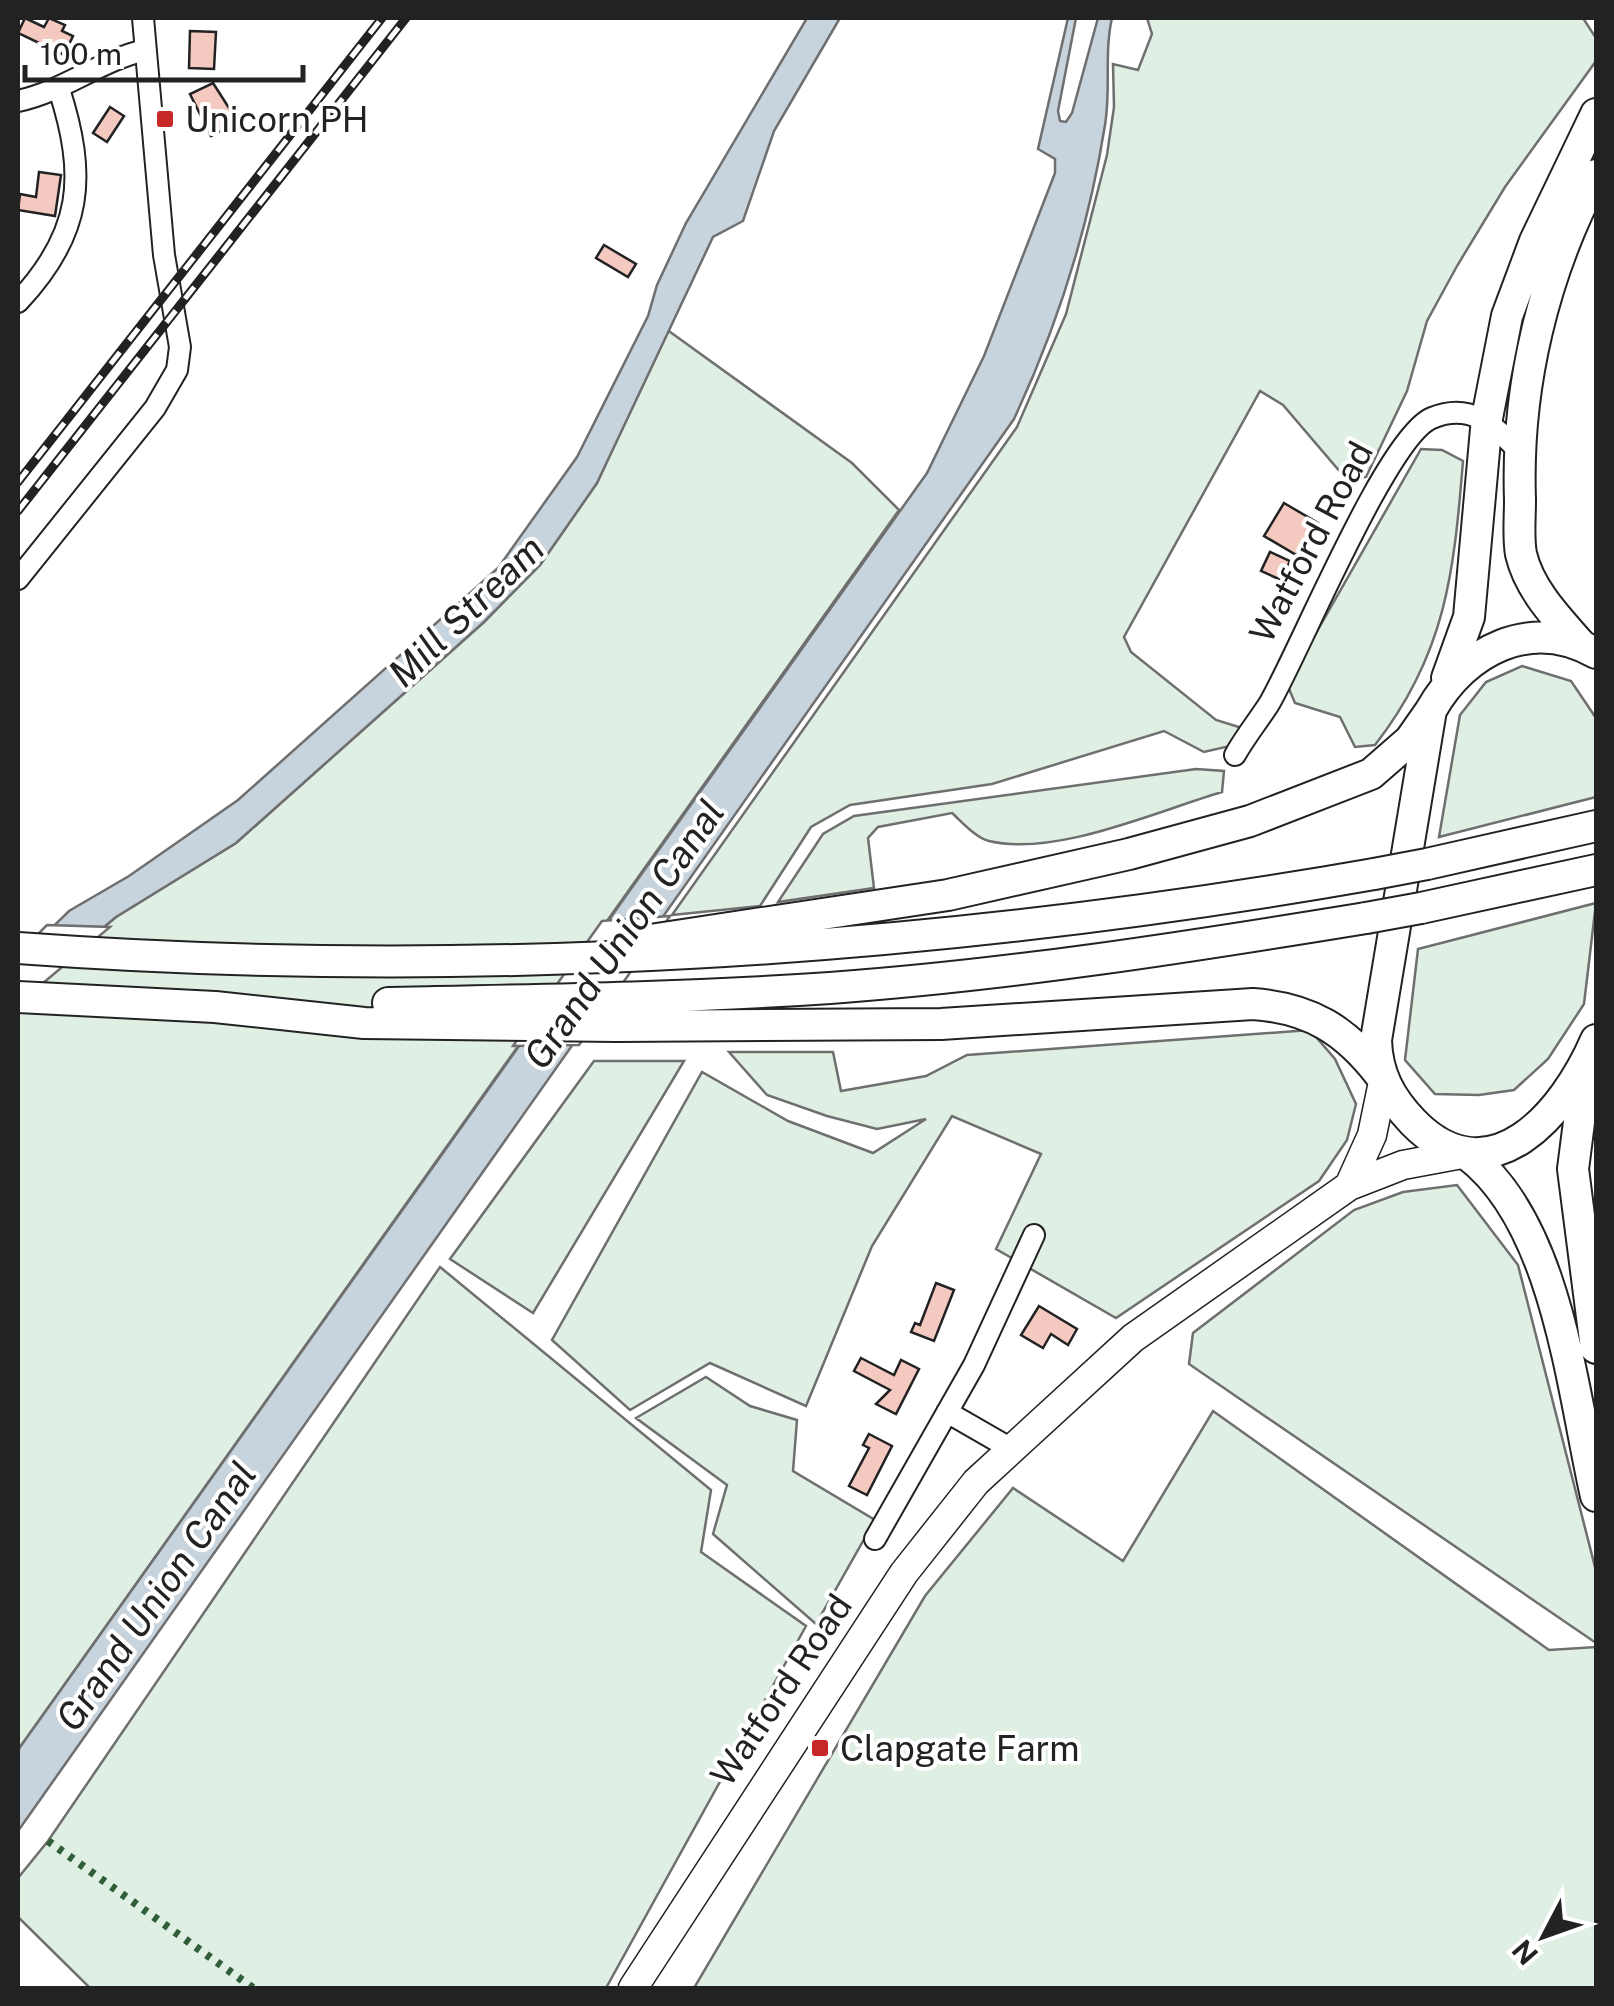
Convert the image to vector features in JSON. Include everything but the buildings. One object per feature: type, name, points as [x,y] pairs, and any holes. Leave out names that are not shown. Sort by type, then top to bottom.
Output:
[{"type":"highway","points":[[1382,1079],[1376,1040],[1436,700],[1472,602],[1487,418],[1508,316],[1551,205],[1596,114]]},
{"type":"highway","points":[[1588,648],[1548,608],[1521,555],[1518,450],[1525,382],[1552,274],[1596,175]]},
{"type":"highway","points":[[558,956],[966,891],[1130,854],[1250,821],[1371,774],[1400,751],[1459,670],[1487,650],[1534,640],[1588,648]]},
{"type":"highway","points":[[18,948],[114,955],[336,960],[704,954],[844,944],[1175,908],[1427,864],[1596,826]]},
{"type":"highway","points":[[215,1007],[582,1001],[833,988],[1107,960],[1421,908],[1596,870]]},
{"type":"highway","points":[[18,997],[215,1007],[364,1023],[940,1024],[1211,1004],[1287,1006],[1336,1028],[1418,1127],[1465,1154],[1502,1187],[1542,1258],[1596,1496]]},
{"type":"highway","points":[[1465,1154],[1514,1144],[1534,1130],[1556,1110],[1592,1051]]},
{"type":"highway","points":[[1592,1051],[1573,1169],[1596,1348]]},
{"type":"main road","points":[[1349,1186],[1372,1135],[1382,1079]]},
{"type":"main road","name":"Watford Road","points":[[633,1988],[669,1927],[904,1574],[976,1482],[1134,1338],[1349,1186],[1403,1165],[1465,1154]]},
{"type":"street","points":[[18,579],[170,385],[180,348],[162,247],[143,18]]},
{"type":"street","points":[[18,101],[59,89],[116,56],[145,50]]},
{"type":"street","points":[[18,302],[38,280],[55,250],[78,192],[78,164],[59,89]]},
{"type":"street","name":"Watford Road","points":[[1235,755],[1269,704],[1326,585],[1410,436],[1434,417],[1487,418]]},
{"type":"street","points":[[1487,418],[1518,450]]},
{"type":"street","points":[[875,1538],[974,1365],[1034,1235]]},
{"type":"street","points":[[947,1412],[1013,1450]]},
{"type":"green space","points":[[1147,18],[1583,18],[1596,38],[1596,61],[1505,187],[1457,266],[1427,321],[1407,391],[1366,477],[1348,481],[1283,405],[1260,391],[1124,637],[1131,652],[1216,720],[1242,728],[1230,746],[1204,752],[1164,731],[992,784],[850,805],[811,827],[760,906],[672,915],[1017,427],[1066,314],[1107,155],[1114,107],[1113,64],[1138,70],[1152,34]]},
{"type":"green space","points":[[666,329],[852,463],[899,510],[18,1750],[18,999],[116,917],[236,843],[484,622],[540,565],[597,483]]},
{"type":"green space","points":[[1421,449],[1442,450],[1463,461],[1450,576],[1432,644],[1399,711],[1375,745],[1355,747],[1340,717],[1295,703],[1287,684]]},
{"type":"green space","points":[[1522,666],[1571,681],[1596,718],[1596,797],[1439,837],[1460,715],[1486,682]]},
{"type":"green space","points":[[1196,769],[1224,771],[1222,792],[1075,838],[1045,843],[989,841],[952,813],[878,827],[868,838],[874,888],[778,902],[823,834],[854,816]]},
{"type":"green space","points":[[1596,903],[1584,1004],[1548,1059],[1514,1090],[1479,1095],[1435,1094],[1405,1060],[1418,949]]},
{"type":"green space","points":[[1310,1030],[1335,1059],[1356,1104],[1347,1140],[1319,1181],[1116,1318],[996,1249],[1041,1154],[952,1116],[872,1246],[806,1406],[710,1363],[630,1410],[552,1340],[702,1072],[788,1121],[873,1153],[926,1119],[877,1129],[827,1116],[767,1095],[729,1052],[833,1052],[841,1091],[926,1076],[967,1055]]},
{"type":"green space","points":[[594,1061],[684,1061],[533,1313],[450,1259]]},
{"type":"green space","points":[[1457,1185],[1518,1265],[1596,1571],[1596,1643],[1189,1364],[1193,1333],[1354,1210],[1403,1192]]},
{"type":"green space","points":[[440,1267],[711,1490],[701,1552],[806,1626],[606,1988],[90,1988],[18,1917],[18,1878],[48,1841]]},
{"type":"green space","points":[[706,1377],[750,1406],[797,1420],[793,1471],[875,1520],[816,1624],[713,1534],[727,1485],[636,1418]]},
{"type":"green space","points":[[1213,1411],[1549,1650],[1596,1647],[1596,1988],[694,1988],[925,1596],[1013,1488],[1123,1561]]},
{"type":"water","name":"Mill Stream","points":[[807,18],[840,18],[774,131],[743,221],[713,237],[597,483],[540,565],[484,622],[236,843],[116,917],[18,998],[18,961],[69,911],[129,876],[238,800],[498,568],[577,457],[648,316],[657,285],[686,223]]},
{"type":"water","name":"Grand Union Canal","points":[[1068,18],[1076,18],[1058,111],[1060,121],[1066,122],[1072,113],[1098,18],[1112,18],[1105,125],[1070,275],[1014,419],[18,1831],[18,1750],[927,473],[984,356],[1055,173],[1055,159],[1038,149]]},
{"type":"pier","points":[[670,916],[579,1045],[513,1046],[602,921]]},
{"type":"pier","points":[[47,925],[110,927],[18,1004],[18,954]]},
{"type":"railway","points":[[18,482],[382,18]]},
{"type":"railway","points":[[18,511],[406,18]]},
{"type":"hedge","points":[[48,1841],[253,1988]]},
{"type":"place","name":"Unicorn PH","points":[[165,119]]},
{"type":"place","name":"Clapgate Farm","points":[[820,1748]]}]
